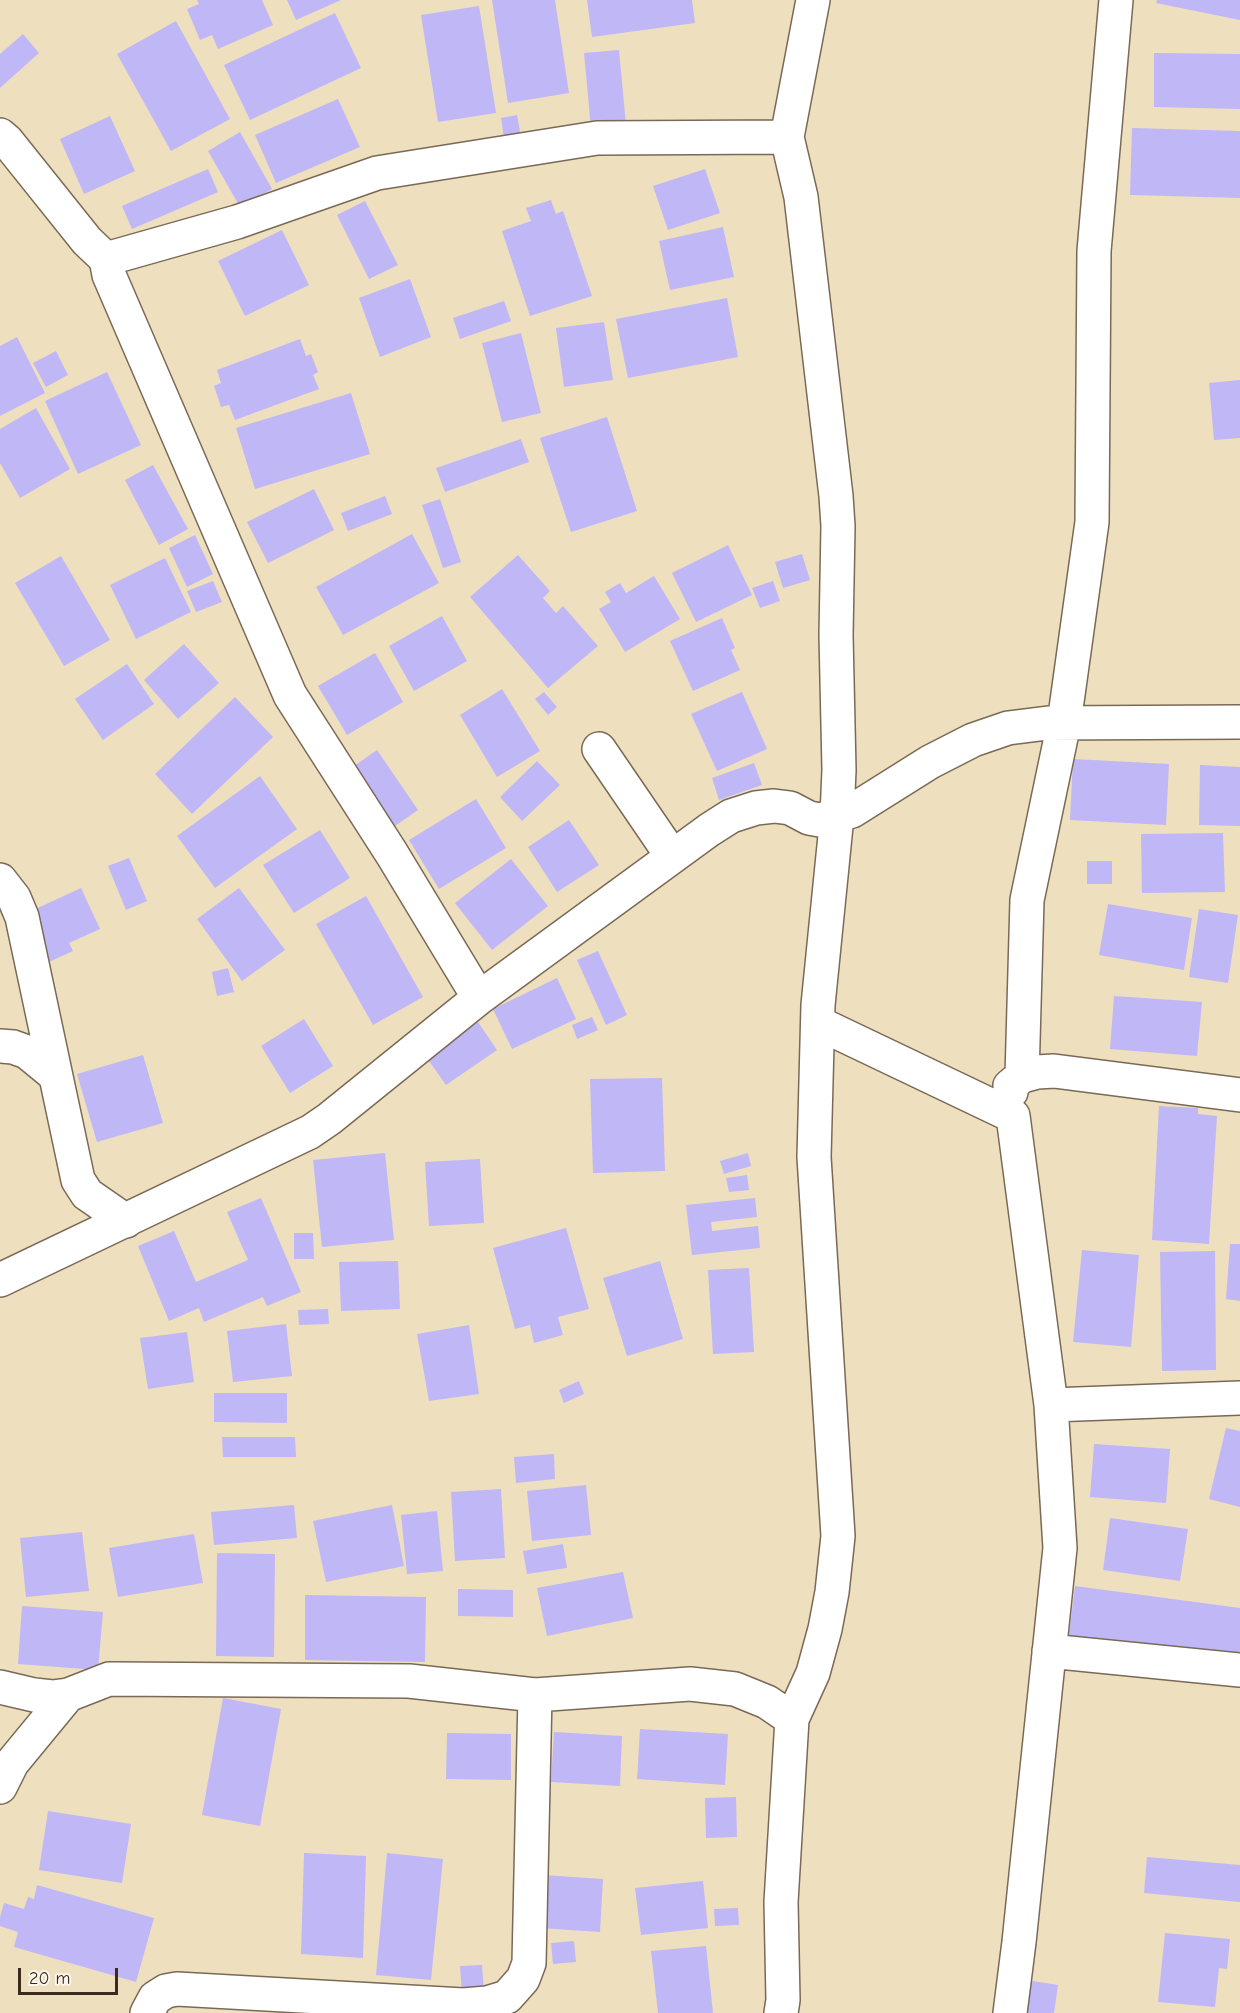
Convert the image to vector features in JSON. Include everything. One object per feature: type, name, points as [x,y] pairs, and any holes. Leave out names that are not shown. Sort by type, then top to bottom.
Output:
[{"type":"street","points":[[781,2013],[783,2000],[781,1902],[792,1719],[813,1673],[825,1629],[832,1592],[838,1536],[814,1157],[818,1023],[837,816],[839,770],[836,496],[801,197],[787,137],[813,0]]},
{"type":"street","points":[[1022,1076],[1027,900],[1064,723],[1092,522],[1094,251],[1116,0]]},
{"type":"street","points":[[0,135],[87,241],[106,259],[109,275],[290,694],[392,854],[479,998]]},
{"type":"street","points":[[106,259],[237,222],[377,173],[597,138],[787,137]]},
{"type":"street","points":[[0,1280],[310,1132],[479,998],[672,856],[731,816],[756,808],[774,806],[790,808],[809,818],[820,820],[852,812],[930,762],[973,740],[1008,728],[1048,723],[1240,722]]},
{"type":"street","points":[[599,749],[672,856]]},
{"type":"street","points":[[0,880],[14,898],[22,917],[78,1180],[87,1194],[126,1221]]},
{"type":"street","points":[[818,1023],[1013,1116]]},
{"type":"street","points":[[0,1046],[13,1047],[27,1052],[55,1075]]},
{"type":"street","points":[[1010,2013],[1020,1942],[1060,1548],[1051,1405],[1010,1086],[1022,1076],[1054,1071],[1240,1095]]},
{"type":"street","points":[[1051,1405],[1240,1398]]},
{"type":"street","points":[[1049,1651],[1240,1670]]},
{"type":"street","points":[[0,1687],[52,1697],[68,1695],[109,1678],[409,1680],[535,1695],[690,1684],[735,1689],[767,1702],[792,1719]]},
{"type":"street","points":[[0,1787],[12,1763],[68,1695]]},
{"type":"street","points":[[147,2013],[155,1998],[165,1991],[177,1989],[463,2005],[487,2003],[507,1997],[523,1979],[529,1963],[535,1695]]},
{"type":"building","points":[[197,0],[262,0],[273,25],[218,49],[212,35],[200,40],[187,9],[199,4]]},
{"type":"building","points":[[287,0],[341,0],[296,20]]},
{"type":"building","points":[[492,0],[555,0],[569,93],[508,103]]},
{"type":"building","points":[[587,0],[692,0],[695,23],[592,37]]},
{"type":"building","points":[[1157,0],[1240,0],[1240,20],[1156,3]]},
{"type":"building","points":[[479,6],[496,113],[438,122],[421,15]]},
{"type":"building","points":[[335,13],[361,68],[250,120],[224,65]]},
{"type":"building","points":[[176,21],[230,119],[171,151],[117,54]]},
{"type":"building","points":[[23,34],[39,53],[0,88],[0,54]]},
{"type":"building","points":[[619,50],[626,125],[591,128],[584,53]]},
{"type":"building","points":[[1154,53],[1240,54],[1240,109],[1154,107]]},
{"type":"building","points":[[338,99],[360,147],[276,183],[255,135]]},
{"type":"building","points":[[517,115],[522,142],[505,145],[501,118]]},
{"type":"building","points":[[110,116],[135,171],[84,194],[60,139]]},
{"type":"building","points":[[1132,128],[1240,131],[1240,198],[1130,195]]},
{"type":"building","points":[[240,132],[272,189],[240,207],[208,151]]},
{"type":"building","points":[[208,169],[218,192],[132,229],[122,206]]},
{"type":"building","points":[[705,169],[720,213],[668,230],[653,186]]},
{"type":"building","points":[[551,200],[556,214],[563,211],[592,296],[530,316],[502,231],[531,221],[526,208]]},
{"type":"building","points":[[365,201],[398,265],[369,279],[337,215]]},
{"type":"building","points":[[723,227],[734,277],[670,290],[659,241]]},
{"type":"building","points":[[282,230],[309,285],[245,316],[218,261]]},
{"type":"building","points":[[410,279],[431,337],[380,357],[359,298]]},
{"type":"building","points":[[727,298],[738,357],[628,378],[616,319]]},
{"type":"building","points":[[504,301],[511,321],[460,339],[453,318]]},
{"type":"building","points":[[604,322],[613,380],[564,387],[556,328]]},
{"type":"building","points":[[521,333],[541,413],[502,422],[482,343]]},
{"type":"building","points":[[17,337],[45,393],[0,416],[0,346]]},
{"type":"building","points":[[300,339],[306,356],[311,354],[318,372],[313,375],[319,389],[235,420],[229,405],[221,407],[214,386],[221,383],[217,370]]},
{"type":"building","points":[[56,351],[68,375],[46,387],[33,363]]},
{"type":"building","points":[[107,372],[141,445],[78,474],[45,401]]},
{"type":"building","points":[[1240,380],[1240,438],[1214,440],[1209,383]]},
{"type":"building","points":[[351,393],[370,454],[255,489],[236,428]]},
{"type":"building","points":[[36,408],[70,469],[20,498],[0,463],[0,429]]},
{"type":"building","points":[[607,417],[637,511],[571,532],[540,438]]},
{"type":"building","points":[[521,439],[529,462],[445,492],[436,468]]},
{"type":"building","points":[[153,465],[188,529],[159,545],[125,480]]},
{"type":"building","points":[[314,489],[334,530],[268,563],[247,522]]},
{"type":"building","points":[[385,496],[392,514],[348,531],[341,513]]},
{"type":"building","points":[[440,499],[461,562],[443,568],[422,505]]},
{"type":"building","points":[[412,534],[439,583],[343,635],[316,587]]},
{"type":"building","points":[[195,535],[213,574],[187,587],[169,548]]},
{"type":"building","points":[[728,545],[752,595],[696,622],[672,573]]},
{"type":"building","points":[[802,554],[810,580],[783,588],[775,562]]},
{"type":"building","points":[[518,555],[550,591],[543,598],[556,613],[563,606],[598,646],[548,688],[470,597]]},
{"type":"building","points":[[61,556],[110,640],[64,666],[15,583]]},
{"type":"building","points":[[165,558],[191,612],[136,639],[110,585]]},
{"type":"building","points":[[654,576],[680,619],[625,652],[599,609],[611,602],[605,592],[620,583],[626,593]]},
{"type":"building","points":[[213,581],[222,602],[196,612],[187,591]]},
{"type":"building","points":[[773,581],[780,601],[760,608],[752,588]]},
{"type":"building","points":[[442,616],[467,661],[414,691],[389,646]]},
{"type":"building","points":[[722,618],[735,648],[731,650],[740,670],[693,691],[670,641]]},
{"type":"building","points":[[184,644],[219,683],[178,719],[144,680]]},
{"type":"building","points":[[375,653],[403,702],[347,735],[318,686]]},
{"type":"building","points":[[127,664],[154,704],[103,740],[75,699]]},
{"type":"building","points":[[502,689],[540,751],[497,777],[460,715]]},
{"type":"building","points":[[544,692],[557,707],[548,715],[535,699]]},
{"type":"building","points":[[742,692],[767,749],[717,771],[691,714]]},
{"type":"building","points":[[235,697],[273,737],[192,814],[155,774]]},
{"type":"building","points":[[377,750],[418,810],[395,826],[354,766]]},
{"type":"building","points":[[1073,759],[1169,764],[1166,825],[1070,820]]},
{"type":"building","points":[[537,761],[560,785],[522,821],[500,797]]},
{"type":"building","points":[[754,763],[762,785],[719,800],[712,778]]},
{"type":"building","points":[[1200,765],[1240,767],[1240,826],[1199,825]]},
{"type":"building","points":[[260,776],[297,829],[215,888],[177,836]]},
{"type":"building","points":[[476,799],[506,848],[439,889],[409,840]]},
{"type":"building","points":[[569,820],[599,865],[557,892],[528,847]]},
{"type":"building","points":[[320,830],[350,878],[294,913],[263,865]]},
{"type":"building","points":[[1223,833],[1225,892],[1142,893],[1141,834]]},
{"type":"building","points":[[129,858],[147,901],[126,910],[108,866]]},
{"type":"building","points":[[511,859],[548,906],[492,950],[455,903]]},
{"type":"building","points":[[1087,861],[1112,861],[1112,884],[1087,884]]},
{"type":"building","points":[[81,888],[100,929],[69,943],[73,951],[49,962],[27,913]]},
{"type":"building","points":[[239,888],[285,950],[242,981],[197,919]]},
{"type":"building","points":[[366,896],[423,997],[373,1025],[316,924]]},
{"type":"building","points":[[1108,904],[1192,918],[1184,970],[1099,955]]},
{"type":"building","points":[[1199,909],[1238,915],[1228,983],[1189,977]]},
{"type":"building","points":[[598,951],[627,1015],[606,1025],[577,960]]},
{"type":"building","points":[[228,968],[234,992],[217,996],[212,972]]},
{"type":"building","points":[[557,978],[576,1019],[512,1049],[493,1009]]},
{"type":"building","points":[[1114,996],[1202,1002],[1197,1056],[1110,1049]]},
{"type":"building","points":[[592,1017],[598,1030],[577,1039],[572,1025]]},
{"type":"building","points":[[304,1019],[333,1066],[290,1093],[261,1046]]},
{"type":"building","points":[[478,1022],[497,1050],[446,1085],[427,1058]]},
{"type":"building","points":[[143,1055],[163,1123],[97,1142],[77,1074]]},
{"type":"building","points":[[662,1078],[665,1171],[593,1173],[590,1079]]},
{"type":"building","points":[[1159,1106],[1198,1108],[1198,1114],[1217,1116],[1209,1244],[1152,1240]]},
{"type":"building","points":[[385,1153],[394,1240],[322,1247],[313,1160]]},
{"type":"building","points":[[748,1153],[751,1166],[724,1174],[720,1161]]},
{"type":"building","points":[[480,1159],[484,1223],[429,1226],[425,1162]]},
{"type":"building","points":[[747,1175],[749,1190],[729,1192],[726,1178]]},
{"type":"building","points":[[261,1198],[301,1292],[267,1306],[263,1297],[204,1322],[199,1308],[169,1321],[138,1246],[174,1231],[196,1282],[248,1260],[227,1212]]},
{"type":"building","points":[[755,1198],[757,1217],[711,1222],[712,1231],[758,1226],[760,1248],[692,1255],[686,1205]]},
{"type":"building","points":[[566,1228],[589,1309],[558,1317],[563,1335],[534,1343],[530,1325],[515,1329],[493,1248]]},
{"type":"building","points":[[294,1233],[313,1233],[314,1259],[294,1259]]},
{"type":"building","points":[[1230,1244],[1240,1244],[1240,1301],[1226,1299]]},
{"type":"building","points":[[1082,1250],[1139,1255],[1131,1347],[1073,1342]]},
{"type":"building","points":[[1215,1251],[1216,1370],[1162,1371],[1160,1252]]},
{"type":"building","points":[[398,1261],[400,1309],[341,1311],[339,1262]]},
{"type":"building","points":[[660,1261],[683,1339],[627,1356],[603,1278]]},
{"type":"building","points":[[749,1268],[754,1352],[713,1354],[708,1270]]},
{"type":"building","points":[[328,1309],[329,1324],[299,1325],[298,1310]]},
{"type":"building","points":[[286,1324],[292,1376],[233,1382],[227,1331]]},
{"type":"building","points":[[469,1325],[479,1394],[429,1401],[417,1334]]},
{"type":"building","points":[[187,1332],[194,1382],[148,1389],[140,1338]]},
{"type":"building","points":[[579,1381],[584,1394],[564,1403],[559,1390]]},
{"type":"building","points":[[214,1393],[287,1393],[287,1423],[214,1422]]},
{"type":"building","points":[[1226,1428],[1240,1431],[1240,1507],[1209,1499]]},
{"type":"building","points":[[222,1437],[295,1437],[296,1457],[223,1457]]},
{"type":"building","points":[[1094,1444],[1170,1449],[1166,1503],[1090,1497]]},
{"type":"building","points":[[554,1454],[555,1479],[516,1483],[514,1457]]},
{"type":"building","points":[[586,1485],[591,1535],[532,1541],[527,1491]]},
{"type":"building","points":[[501,1489],[505,1558],[455,1561],[451,1492]]},
{"type":"building","points":[[294,1505],[297,1538],[214,1545],[211,1512]]},
{"type":"building","points":[[392,1505],[404,1566],[326,1582],[313,1521]]},
{"type":"building","points":[[437,1511],[443,1571],[407,1574],[401,1515]]},
{"type":"building","points":[[1110,1518],[1188,1529],[1180,1581],[1103,1570]]},
{"type":"building","points":[[82,1532],[89,1591],[26,1597],[20,1538]]},
{"type":"building","points":[[194,1534],[203,1583],[118,1597],[109,1548]]},
{"type":"building","points":[[563,1544],[567,1568],[527,1574],[523,1551]]},
{"type":"building","points":[[217,1553],[275,1554],[274,1657],[216,1656]]},
{"type":"building","points":[[623,1572],[633,1618],[547,1636],[537,1588]]},
{"type":"building","points":[[1075,1586],[1240,1608],[1240,1664],[1068,1643]]},
{"type":"building","points":[[458,1589],[513,1590],[513,1617],[458,1616]]},
{"type":"building","points":[[305,1595],[426,1597],[425,1662],[305,1660]]},
{"type":"building","points":[[22,1606],[103,1612],[98,1670],[18,1664]]},
{"type":"building","points":[[223,1698],[281,1709],[260,1826],[202,1815]]},
{"type":"building","points":[[640,1729],[728,1734],[725,1785],[637,1779]]},
{"type":"building","points":[[554,1732],[622,1736],[620,1786],[551,1782]]},
{"type":"building","points":[[447,1733],[511,1734],[511,1780],[446,1779]]},
{"type":"building","points":[[736,1797],[737,1837],[706,1838],[705,1798]]},
{"type":"building","points":[[48,1811],[131,1824],[122,1883],[39,1870]]},
{"type":"building","points":[[304,1853],[366,1856],[363,1958],[301,1954]]},
{"type":"building","points":[[387,1853],[443,1859],[431,1980],[376,1975]]},
{"type":"building","points":[[1147,1857],[1240,1865],[1240,1902],[1144,1893]]},
{"type":"building","points":[[543,1875],[603,1879],[600,1932],[540,1928]]},
{"type":"building","points":[[703,1881],[708,1928],[641,1935],[635,1888]]},
{"type":"building","points":[[37,1885],[154,1918],[136,1982],[14,1947],[18,1932],[0,1926],[4,1903],[24,1909],[28,1897],[34,1899]]},
{"type":"building","points":[[738,1908],[739,1925],[715,1926],[714,1909]]},
{"type":"building","points":[[1165,1933],[1230,1939],[1227,1969],[1219,1968],[1215,2007],[1158,2002]]},
{"type":"building","points":[[574,1941],[576,1962],[553,1964],[551,1943]]},
{"type":"building","points":[[706,1946],[713,2013],[658,2013],[651,1951]]},
{"type":"building","points":[[482,1965],[484,1992],[462,1993],[460,1966]]},
{"type":"building","points":[[1026,1980],[1058,1985],[1054,2013],[1020,2013]]}]
